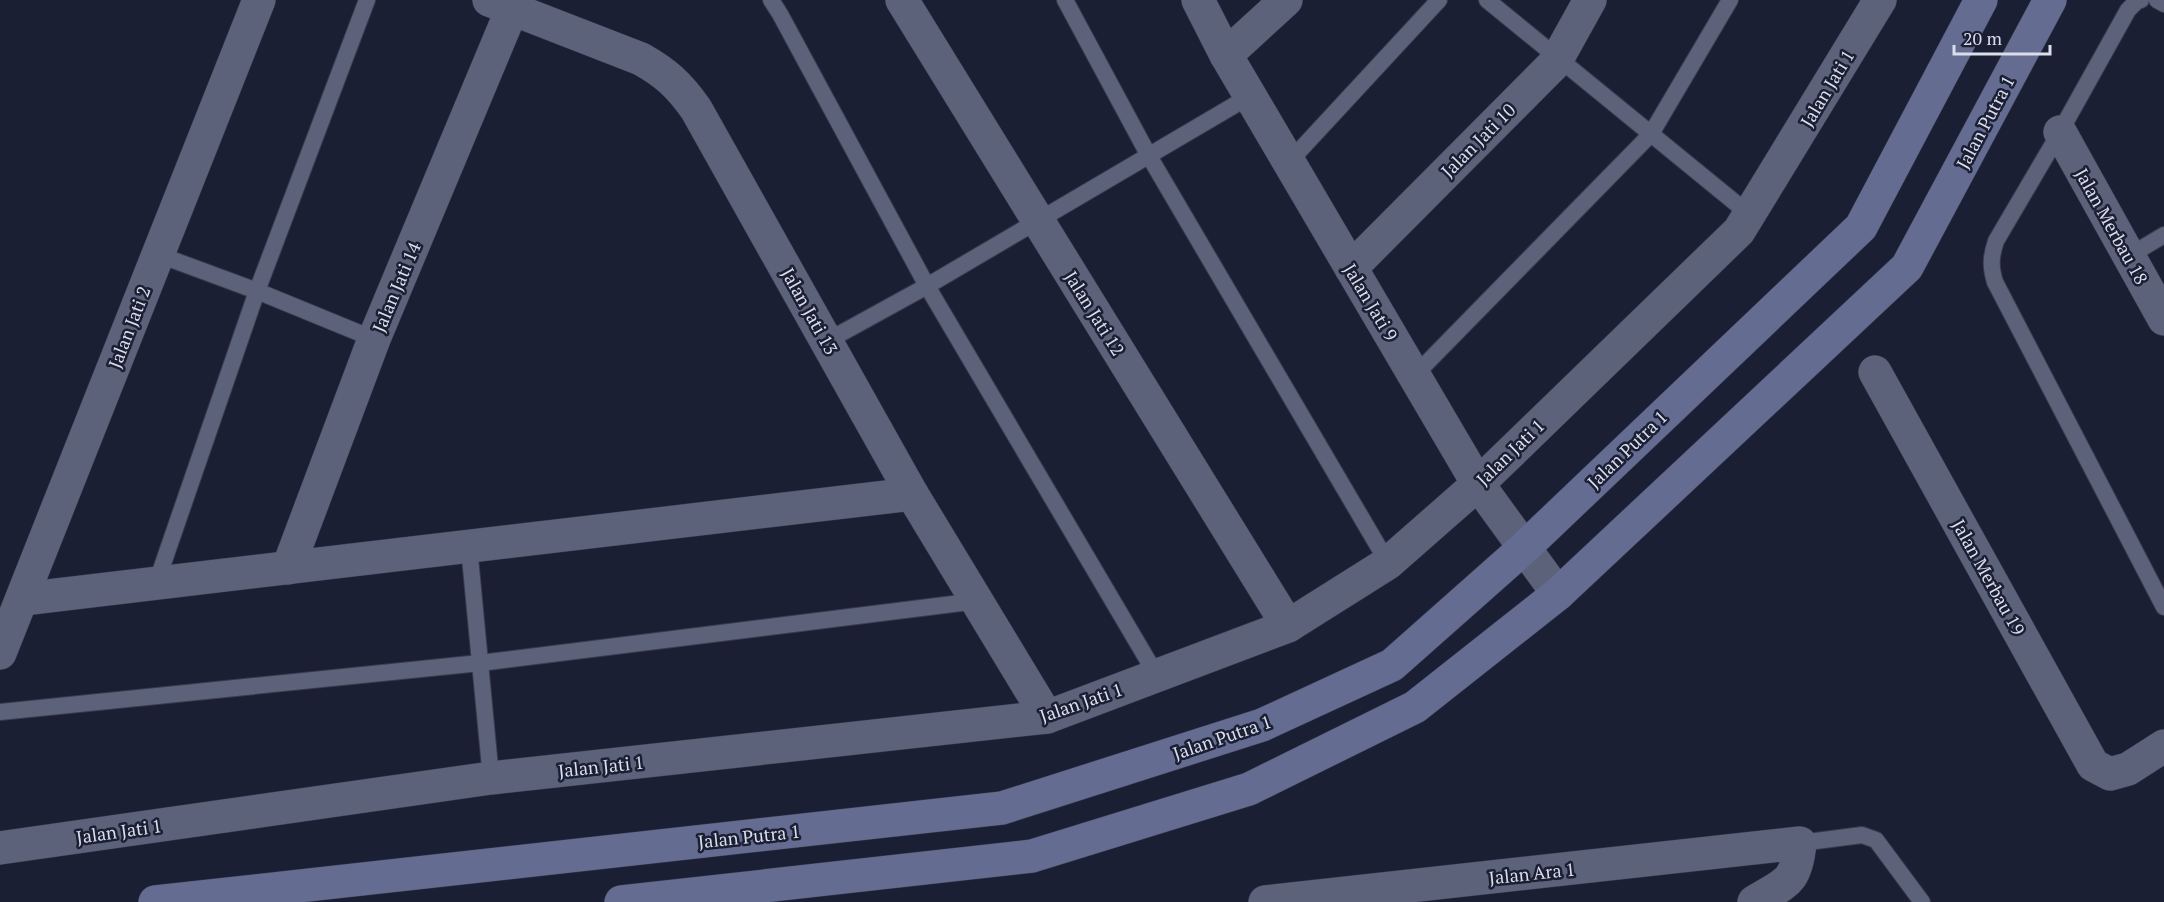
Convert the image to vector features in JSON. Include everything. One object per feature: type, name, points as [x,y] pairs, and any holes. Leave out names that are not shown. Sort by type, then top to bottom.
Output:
[{"type":"main road","name":"Jalan Putra 1","points":[[155,902],[1002,808],[1262,725],[1392,665],[1524,548],[1861,227],[1981,0]]},
{"type":"main road","name":"Jalan Putra 1","points":[[621,902],[1032,856],[1249,789],[1415,707],[1558,594],[1907,267],[2050,0]]},
{"type":"street","name":"Jalan Jati 2","points":[[0,653],[23,600],[259,0]]},
{"type":"street","name":"Jalan Jati 12","points":[[902,0],[1288,626]]},
{"type":"street","name":"Jalan Jati 9","points":[[1198,0],[1226,55],[1478,484],[1558,594]]},
{"type":"street","points":[[1226,55],[1286,0]]},
{"type":"street","name":"Jalan Jati 10","points":[[1351,268],[1555,63],[1590,0]]},
{"type":"street","name":"Jalan Jati 1","points":[[0,848],[490,778],[1047,717],[1288,626],[1388,563],[1478,484],[1739,231],[1880,0]]},
{"type":"street","name":"Jalan Jati 14","points":[[288,568],[501,4]]},
{"type":"street","name":"Jalan Jati 13","points":[[501,4],[641,59],[663,71],[681,88],[696,109],[912,494],[1047,717]]},
{"type":"street","name":"Jalan Merbau 18","points":[[2060,132],[2164,319]]},
{"type":"street","name":"Jalan Merbau 19","points":[[1875,372],[2093,765],[2110,774],[2128,769],[2164,746]]},
{"type":"street","points":[[23,600],[912,494]]},
{"type":"street","points":[[1754,902],[1791,879],[1798,863],[1800,843]]},
{"type":"street","name":"Jalan Ara 1","points":[[1276,901],[1800,843]]},
{"type":"lane","points":[[156,584],[257,291],[367,0]]},
{"type":"lane","points":[[771,0],[927,286],[1157,676]]},
{"type":"lane","points":[[1065,0],[1149,156],[1388,563]]},
{"type":"lane","points":[[1289,162],[1439,0]]},
{"type":"lane","points":[[1487,0],[1749,214]]},
{"type":"lane","points":[[1414,376],[1651,134],[1730,0]]},
{"type":"lane","points":[[2141,0],[2128,10],[1996,241],[1991,254],[1991,268],[1995,282],[2164,607]]},
{"type":"lane","points":[[2157,0],[2164,4]]},
{"type":"lane","points":[[827,341],[927,286],[1250,96]]},
{"type":"lane","points":[[2129,256],[2164,235]]},
{"type":"lane","points":[[158,254],[257,291],[374,339]]},
{"type":"lane","points":[[469,547],[490,778]]},
{"type":"lane","points":[[0,712],[480,663],[977,601]]},
{"type":"lane","points":[[1800,843],[1862,835],[1876,840],[1922,902]]}]
